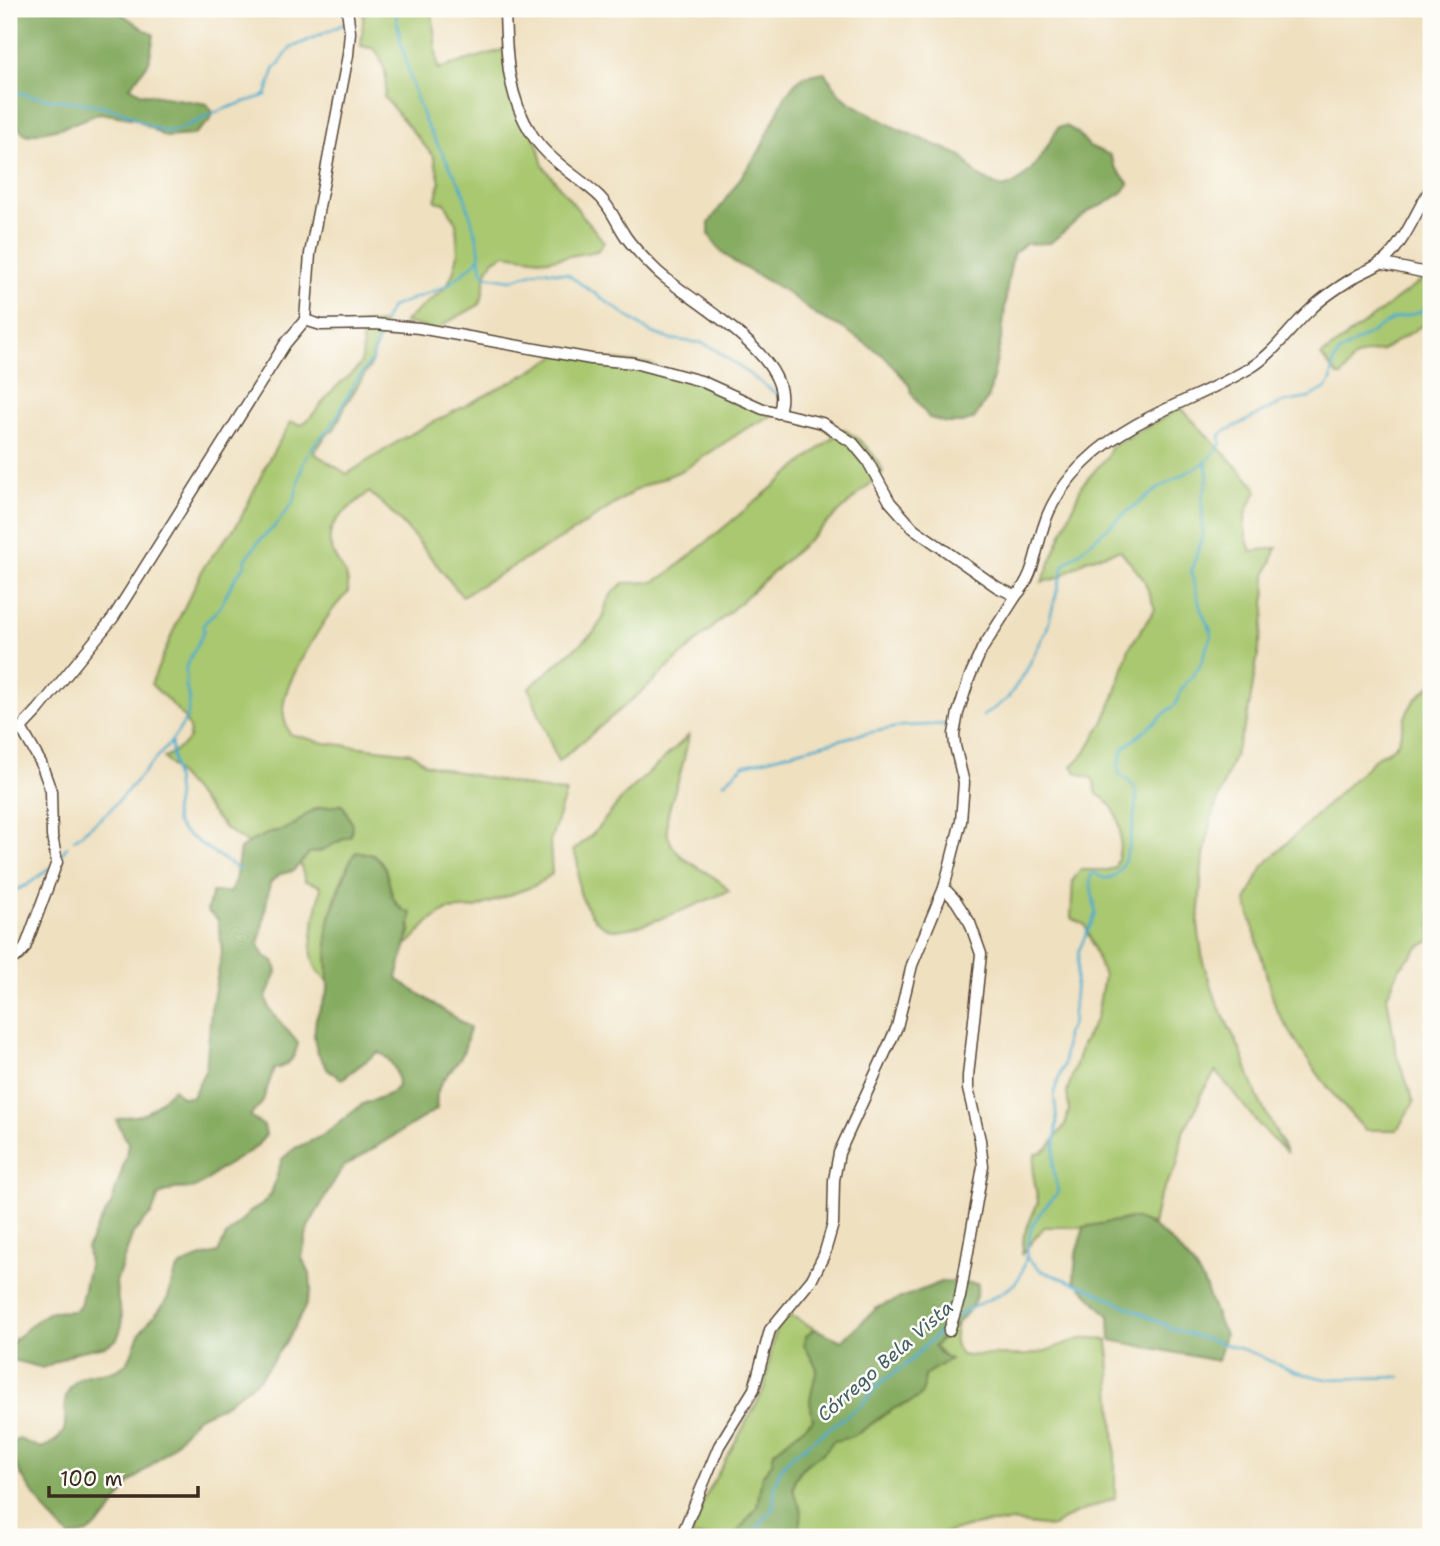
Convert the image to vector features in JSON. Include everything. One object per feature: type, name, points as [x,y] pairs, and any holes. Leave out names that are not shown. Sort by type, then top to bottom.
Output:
[{"type":"street","points":[[9,737],[21,729],[113,618],[285,344],[305,320],[310,254],[348,55],[350,32],[347,9]]},
{"type":"street","points":[[505,9],[505,41],[510,85],[534,138],[599,197],[642,257],[767,361],[776,376],[782,398],[778,413]]},
{"type":"street","points":[[681,1537],[719,1446],[754,1389],[770,1329],[813,1279],[824,1255],[833,1224],[834,1180],[839,1153],[897,1027],[912,965],[943,888],[964,800],[964,783],[955,746],[955,723],[982,649],[1031,576],[1043,527],[1053,503],[1086,461],[1117,436],[1261,361],[1319,301],[1380,263],[1398,244],[1431,188]]},
{"type":"street","points":[[1380,263],[1431,274]]},
{"type":"street","points":[[305,320],[332,326],[375,324],[419,328],[592,359],[634,363],[701,381],[763,409],[822,423],[841,433],[867,460],[890,502],[913,528],[997,587],[1016,596]]},
{"type":"street","points":[[9,961],[25,948],[57,862],[52,836],[51,791],[41,763],[21,729]]},
{"type":"street","points":[[943,888],[956,901],[970,923],[981,954],[968,1089],[983,1166],[960,1297],[948,1331]]},
{"type":"green space","points":[[9,9],[114,9],[154,35],[149,62],[130,87],[140,93],[207,104],[213,113],[210,121],[193,135],[165,137],[136,119],[100,113],[64,127],[28,135],[21,131],[9,111]]},
{"type":"green space","points":[[364,9],[432,9],[438,69],[509,48],[520,103],[537,143],[543,166],[604,242],[597,251],[548,260],[505,254],[494,260],[487,270],[479,305],[444,324],[441,332],[404,322],[447,286],[458,254],[456,223],[445,203],[435,201],[440,182],[434,157],[384,97],[385,72],[375,49],[361,46]]},
{"type":"green space","points":[[824,72],[848,101],[896,128],[962,156],[977,175],[1002,188],[1028,173],[1058,127],[1066,126],[1077,132],[1089,146],[1110,155],[1115,167],[1129,184],[1123,192],[1090,210],[1050,243],[1025,244],[1013,254],[1002,335],[989,396],[974,419],[963,423],[946,423],[929,418],[913,396],[908,383],[884,356],[841,327],[817,316],[785,291],[734,262],[719,249],[709,235],[709,223],[760,150],[785,96],[804,76]]},
{"type":"green space","points":[[1429,275],[1431,320],[1381,351],[1354,358],[1342,376],[1338,376],[1321,356]]},
{"type":"green space","points":[[384,323],[370,366],[346,404],[335,428],[314,453],[347,474],[405,437],[559,354],[648,364],[777,413],[747,428],[683,470],[639,488],[571,533],[462,596],[407,528],[369,492],[337,519],[332,527],[330,546],[347,577],[348,593],[321,628],[287,691],[283,714],[290,734],[325,743],[412,753],[426,764],[566,792],[550,842],[552,874],[536,885],[476,908],[447,910],[429,922],[403,949],[410,933],[410,923],[394,899],[384,867],[375,856],[356,852],[342,879],[332,910],[327,936],[328,981],[313,962],[311,950],[321,886],[305,881],[300,863],[309,853],[319,852],[340,840],[341,805],[314,809],[290,827],[248,844],[225,828],[164,758],[187,741],[190,734],[178,711],[151,684],[205,565],[239,522],[269,459],[291,422],[301,425],[306,421],[329,394],[359,366],[363,354],[362,324]]},
{"type":"green space","points":[[1181,408],[1255,486],[1257,492],[1248,507],[1245,521],[1251,551],[1277,548],[1266,574],[1265,612],[1247,720],[1211,819],[1202,867],[1198,925],[1203,962],[1218,1005],[1240,1049],[1258,1098],[1287,1153],[1260,1126],[1216,1071],[1201,1094],[1183,1132],[1177,1166],[1159,1197],[1153,1225],[1132,1218],[1084,1227],[1044,1227],[1022,1254],[1024,1235],[1038,1202],[1033,1173],[1035,1154],[1050,1146],[1066,1123],[1069,1109],[1067,1092],[1082,1045],[1097,1017],[1104,976],[1085,925],[1071,918],[1073,880],[1080,870],[1115,868],[1120,847],[1120,826],[1112,808],[1097,794],[1093,779],[1076,772],[1072,766],[1084,754],[1103,723],[1116,692],[1129,648],[1155,609],[1144,580],[1120,550],[1086,560],[1058,578],[1042,582],[1082,485],[1107,457],[1111,447]]},
{"type":"green space","points":[[843,429],[867,447],[883,472],[646,688],[558,762],[529,688],[594,632],[603,618],[613,592],[624,583],[653,582],[669,573]]},
{"type":"green space","points":[[1431,685],[1431,940],[1418,948],[1399,969],[1387,996],[1397,1056],[1414,1102],[1397,1130],[1365,1130],[1336,1098],[1307,1059],[1276,1009],[1246,901],[1263,866],[1378,756],[1398,743],[1410,707]]},
{"type":"green space","points":[[689,735],[669,810],[667,831],[675,850],[729,891],[669,916],[634,927],[605,927],[593,917],[582,898],[578,862],[573,851],[593,834],[623,797]]},
{"type":"green space","points":[[341,805],[352,824],[351,836],[320,851],[309,853],[293,871],[280,874],[270,883],[259,945],[264,956],[274,961],[277,972],[266,997],[270,1010],[298,1043],[291,1060],[274,1069],[262,1103],[250,1116],[264,1126],[266,1135],[255,1148],[205,1182],[194,1188],[174,1189],[159,1195],[152,1213],[133,1233],[116,1282],[122,1318],[116,1340],[106,1346],[76,1352],[43,1368],[9,1359],[9,1349],[14,1340],[36,1321],[49,1312],[74,1311],[80,1306],[89,1265],[87,1248],[111,1205],[126,1157],[128,1143],[116,1120],[148,1111],[173,1089],[182,1097],[192,1097],[206,1069],[211,1010],[222,951],[218,920],[207,911],[212,892],[230,892],[235,881],[240,849],[251,841],[283,830],[319,808]]},
{"type":"green space","points":[[356,852],[371,855],[380,861],[394,900],[400,908],[411,913],[397,979],[470,1028],[463,1052],[440,1085],[436,1099],[437,1109],[342,1168],[308,1227],[302,1258],[310,1274],[311,1290],[305,1307],[290,1336],[260,1378],[223,1406],[196,1418],[170,1449],[129,1484],[107,1517],[88,1533],[70,1537],[43,1507],[24,1479],[16,1466],[9,1444],[19,1439],[41,1448],[62,1434],[65,1427],[65,1402],[74,1383],[87,1375],[115,1370],[127,1362],[140,1333],[167,1299],[175,1272],[191,1261],[218,1253],[226,1236],[271,1194],[282,1159],[295,1148],[322,1136],[363,1104],[392,1093],[398,1086],[393,1066],[378,1052],[342,1079],[329,1071],[317,1052],[314,1037],[316,1018],[328,991],[327,934],[330,917],[349,863]]},
{"type":"green space","points":[[1132,1218],[1165,1236],[1185,1256],[1201,1278],[1225,1334],[1218,1361],[1110,1340],[1109,1316],[1074,1280],[1076,1255],[1084,1227]]},
{"type":"green space","points":[[944,1281],[978,1284],[976,1295],[968,1312],[934,1347],[950,1359],[924,1375],[920,1396],[895,1408],[859,1432],[833,1441],[803,1467],[794,1484],[801,1513],[797,1537],[734,1537],[757,1507],[762,1476],[772,1463],[774,1452],[813,1420],[810,1400],[817,1368],[804,1345],[806,1336],[815,1329],[842,1341],[878,1307]]},
{"type":"green space","points":[[792,1316],[815,1329],[806,1336],[804,1345],[817,1368],[810,1400],[813,1420],[774,1452],[772,1463],[762,1476],[757,1507],[734,1537],[691,1537],[704,1499],[764,1390],[776,1327],[785,1318]]},
{"type":"green space","points":[[957,1323],[955,1343],[961,1355],[968,1356],[1028,1355],[1088,1338],[1108,1341],[1115,1447],[1115,1498],[1051,1527],[1011,1522],[979,1524],[930,1537],[797,1537],[801,1510],[794,1496],[795,1478],[808,1462],[822,1454],[833,1441],[859,1433],[894,1408],[910,1403],[924,1387],[924,1375],[949,1359],[934,1347]]},
{"type":"waterway","points":[[395,9],[414,91],[425,122],[462,188],[478,242],[482,271],[486,276],[511,280],[542,270],[567,274],[650,332],[669,339],[702,343],[713,348],[778,395]]},
{"type":"waterway","points":[[9,89],[38,97],[111,108],[157,129],[175,130],[220,110],[266,95],[274,70],[291,48],[346,23]]},
{"type":"waterway","points":[[383,323],[391,307],[447,286],[476,262],[479,256]]},
{"type":"waterway","name":"Córrego Bela Vista","points":[[957,1317],[1001,1294],[1019,1278],[1034,1222],[1058,1192],[1053,1167],[1057,1122],[1054,1092],[1064,1064],[1066,1034],[1072,1023],[1079,950],[1096,913],[1091,875],[1095,873],[1106,878],[1115,875],[1122,866],[1131,836],[1137,798],[1134,787],[1119,774],[1118,766],[1124,748],[1176,704],[1181,690],[1200,666],[1212,633],[1201,610],[1191,572],[1203,534],[1202,499],[1208,478],[1206,462],[1221,444],[1220,435],[1224,432],[1281,403],[1309,398],[1326,388],[1331,381],[1334,361],[1340,352],[1393,319],[1421,312],[1431,299]]},
{"type":"waterway","points":[[74,840],[108,812],[171,742],[187,718],[190,699],[186,687],[186,667],[204,631],[203,625],[218,610],[259,541],[276,525],[294,501],[303,463],[316,442],[332,426],[354,384],[372,360],[381,329]]},
{"type":"waterway","points":[[983,716],[1007,699],[1025,673],[1047,629],[1064,565],[1159,488],[1206,462]]},
{"type":"waterway","points":[[724,783],[744,765],[858,735],[903,726],[954,724]]},
{"type":"waterway","points":[[171,742],[177,795],[174,814],[176,823],[182,831],[239,870]]},
{"type":"waterway","points":[[59,857],[67,847]]},
{"type":"waterway","points":[[9,893],[27,885],[50,868]]},
{"type":"waterway","points":[[1026,1257],[1042,1271],[1090,1289],[1178,1331],[1245,1350],[1295,1372],[1326,1379],[1400,1377]]},
{"type":"waterway","name":"Córrego Bela Vista","points":[[750,1537],[773,1509],[775,1484],[780,1470],[789,1458],[862,1404],[882,1382],[907,1364],[946,1325]]}]
